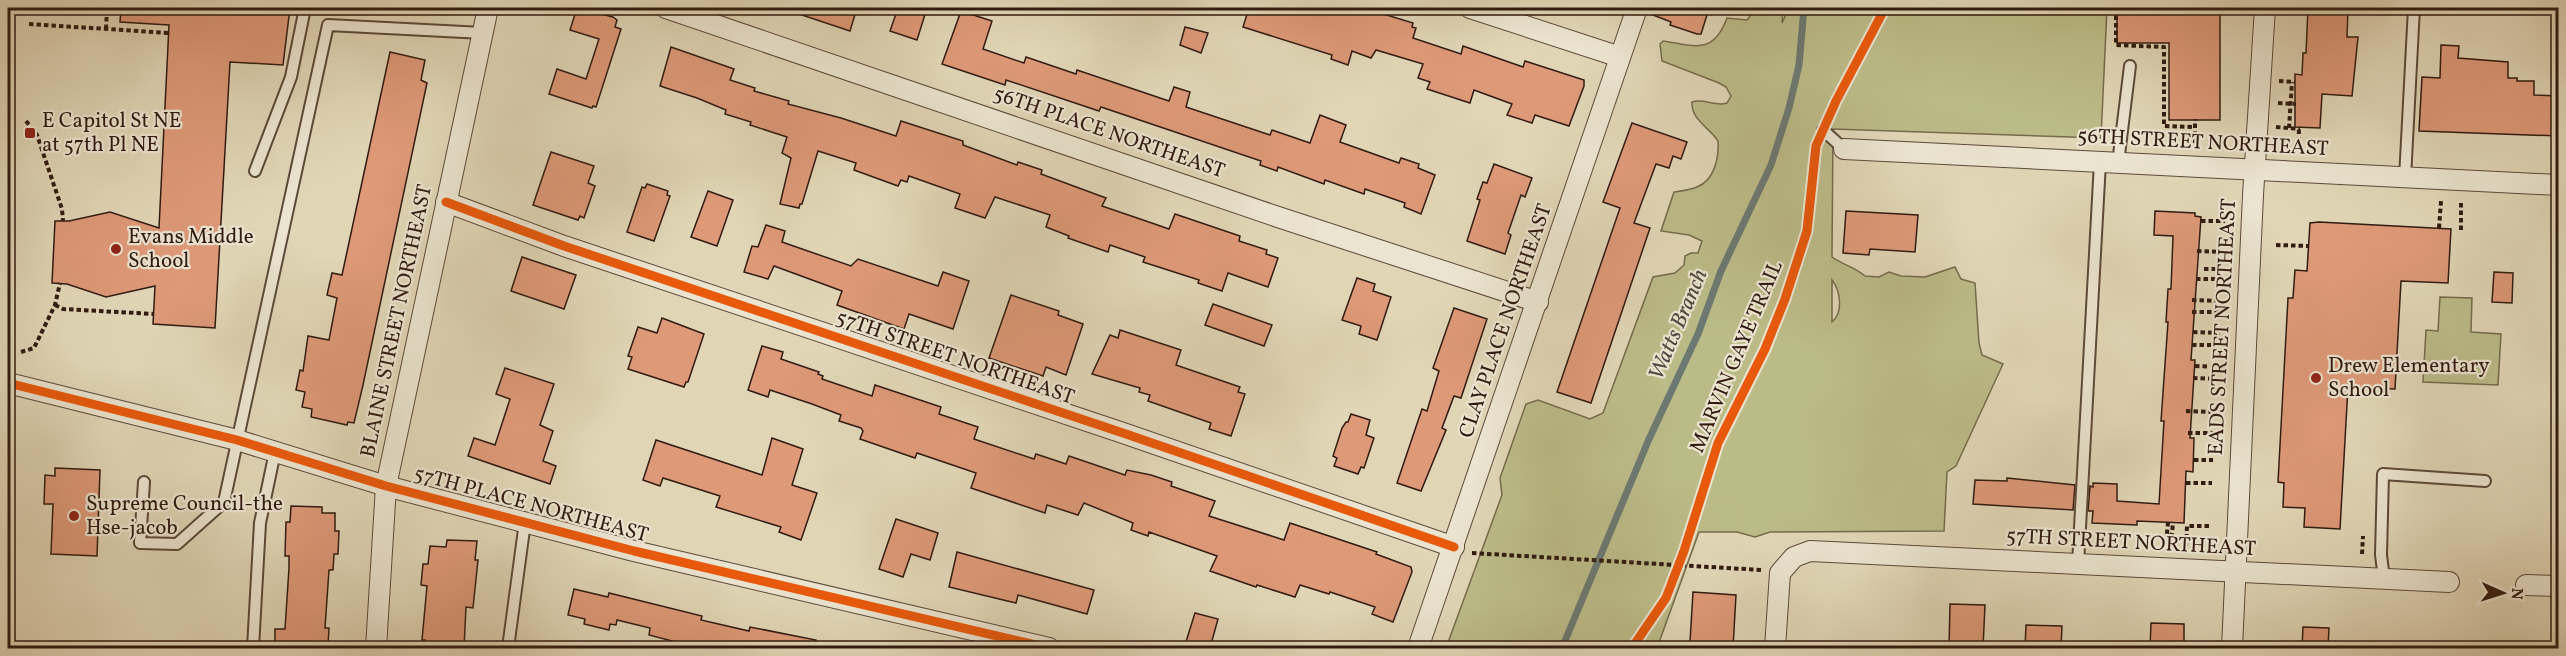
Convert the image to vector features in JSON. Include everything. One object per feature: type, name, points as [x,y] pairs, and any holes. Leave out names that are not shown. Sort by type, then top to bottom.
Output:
[{"type":"street","name":"BLAINE STREET NORTHEAST","points":[[376,648],[386,486],[488,8]]},
{"type":"street","name":"56TH PLACE NORTHEAST","points":[[666,8],[1268,213],[1538,302]]},
{"type":"street","points":[[1470,8],[1620,57]]},
{"type":"street","name":"CLAY PLACE NORTHEAST","points":[[1418,648],[1637,8]]},
{"type":"street","name":"EADS STREET NORTHEAST","points":[[2232,648],[2265,8]]},
{"type":"street","name":"56TH STREET NORTHEAST","points":[[1844,149],[2559,185]]},
{"type":"street","name":"57TH STREET NORTHEAST","points":[[446,202],[576,249],[1454,547]]},
{"type":"street","name":"57TH PLACE NORTHEAST","points":[[8,383],[237,440],[386,486],[634,551],[1049,648]]},
{"type":"street","name":"57TH STREET NORTHEAST","points":[[1780,573],[1794,556],[1810,551],[2449,582]]},
{"type":"street","points":[[1775,648],[1780,573]]},
{"type":"street","points":[[2526,585],[2559,586]]},
{"type":"lane","points":[[255,171],[291,77],[305,8]]},
{"type":"lane","points":[[2405,178],[2414,8]]},
{"type":"lane","points":[[144,482],[140,543],[177,544],[224,502],[328,25],[483,33]]},
{"type":"lane","points":[[2078,564],[2109,162],[2130,66]]},
{"type":"lane","points":[[1823,130],[1844,149]]},
{"type":"lane","points":[[253,648],[260,523],[275,452]]},
{"type":"lane","points":[[2384,579],[2381,555],[2383,474],[2485,481]]},
{"type":"lane","points":[[508,648],[525,522]]},
{"type":"path","points":[[106,29],[107,8]]},
{"type":"path","points":[[2116,8],[2116,45],[2164,47],[2164,126],[2195,127]]},
{"type":"path","points":[[29,24],[169,33]]},
{"type":"path","points":[[2278,81],[2293,82],[2289,128]]},
{"type":"path","points":[[2277,103],[2296,104]]},
{"type":"path","points":[[2195,120],[2195,143]]},
{"type":"path","points":[[26,121],[37,135],[62,209],[63,221]]},
{"type":"path","points":[[2275,127],[2300,128],[2298,149]]},
{"type":"path","points":[[2439,228],[2441,201]]},
{"type":"path","points":[[2461,202],[2461,230]]},
{"type":"path","points":[[2201,221],[2225,221]]},
{"type":"path","points":[[2276,245],[2309,246]]},
{"type":"path","points":[[2197,251],[2223,252]]},
{"type":"path","points":[[2204,268],[2223,269]]},
{"type":"path","points":[[2196,279],[2222,279]]},
{"type":"path","points":[[21,352],[34,348],[55,305],[60,283]]},
{"type":"path","points":[[2192,300],[2221,301]]},
{"type":"path","points":[[55,305],[63,309],[154,314]]},
{"type":"path","points":[[2192,312],[2220,312]]},
{"type":"path","points":[[2193,332],[2220,333]]},
{"type":"path","points":[[2192,345],[2219,345]]},
{"type":"path","points":[[2195,366],[2218,367]]},
{"type":"path","points":[[2193,378],[2217,379]]},
{"type":"path","points":[[2187,411],[2216,412]]},
{"type":"path","points":[[2188,433],[2215,433]]},
{"type":"path","points":[[2194,460],[2213,460]]},
{"type":"path","points":[[2186,483],[2212,483]]},
{"type":"path","points":[[2168,522],[2167,534],[2170,536]]},
{"type":"path","points":[[2168,546],[2174,522]]},
{"type":"path","points":[[2186,546],[2186,524],[2210,526]]},
{"type":"path","points":[[2362,554],[2363,531]]},
{"type":"path","points":[[1454,547],[1478,555],[1623,562],[1680,562],[1780,573]]},
{"type":"path","points":[[1675,576],[1680,562]]},
{"type":"green space","points":[[1752,8],[1783,8],[1782,23],[1789,8],[2107,8],[2101,138],[1833,129],[1832,257],[1865,276],[1879,277],[1889,272],[1901,276],[1925,277],[1955,267],[1961,279],[1975,283],[1979,343],[1982,355],[2003,364],[1956,466],[1947,472],[1944,531],[1770,532],[1755,537],[1737,532],[1699,532],[1657,648],[1446,648],[1502,495],[1500,478],[1526,404],[1538,400],[1590,419],[1603,413],[1653,277],[1675,273],[1684,265],[1685,256],[1698,253],[1702,241],[1689,235],[1661,231],[1674,192],[1703,184],[1712,174],[1717,161],[1718,141],[1697,119],[1692,102],[1723,104],[1727,103],[1731,96],[1726,87],[1719,83],[1662,61],[1660,44],[1663,41],[1694,46],[1709,43],[1722,30],[1727,18],[1747,20]],"holes":[[[1832,280],[1840,301],[1838,313],[1832,322]]]},
{"type":"green space","points":[[2440,297],[2472,298],[2471,332],[2501,334],[2498,385],[2423,382],[2426,330],[2438,331]]},
{"type":"building","points":[[121,8],[290,8],[283,65],[230,62],[215,328],[153,324],[155,286],[106,297],[67,284],[52,283],[55,221],[69,221],[110,212],[159,228],[169,25],[120,22]]},
{"type":"building","points":[[577,8],[613,17],[617,20],[615,27],[621,29],[596,107],[592,108],[549,94],[557,69],[586,79],[599,39],[570,30]]},
{"type":"building","points":[[791,8],[857,8],[850,31],[790,11]]},
{"type":"building","points":[[898,8],[927,8],[917,40],[890,31]]},
{"type":"building","points":[[1249,8],[1364,8],[1413,23],[1412,27],[1416,28],[1413,38],[1461,54],[1463,46],[1523,67],[1525,61],[1584,80],[1584,86],[1569,126],[1535,115],[1532,123],[1507,115],[1512,104],[1474,90],[1470,103],[1427,89],[1430,82],[1418,78],[1423,64],[1376,50],[1371,58],[1352,51],[1348,65],[1331,59],[1332,55],[1243,27]]},
{"type":"building","points":[[1649,8],[1705,8],[1704,14],[1707,15],[1701,34],[1697,34],[1670,25],[1671,22],[1648,13]]},
{"type":"building","points":[[2117,8],[2220,8],[2220,120],[2169,120],[2169,43],[2117,43]]},
{"type":"building","points":[[2308,8],[2348,8],[2347,37],[2358,37],[2352,96],[2322,94],[2320,128],[2295,127],[2295,74],[2302,75],[2303,53],[2306,53]]},
{"type":"building","points":[[961,11],[992,21],[983,49],[1024,63],[1026,57],[1076,74],[1077,70],[1169,101],[1174,87],[1190,92],[1186,107],[1270,135],[1272,130],[1310,143],[1320,115],[1346,125],[1340,142],[1399,163],[1401,158],[1419,164],[1418,168],[1435,175],[1421,214],[1404,207],[1405,203],[1365,189],[1364,194],[1325,180],[1324,184],[1278,167],[1277,171],[1260,165],[1261,161],[1101,107],[1099,111],[1006,80],[1005,85],[942,64]]},
{"type":"building","points":[[1185,27],[1208,33],[1201,53],[1180,45]]},
{"type":"building","points":[[2441,45],[2459,46],[2458,58],[2508,62],[2508,78],[2517,78],[2517,81],[2534,81],[2534,95],[2559,96],[2559,136],[2419,131],[2422,77],[2440,78]]},
{"type":"building","points":[[671,47],[734,69],[730,80],[755,88],[754,91],[789,101],[788,104],[896,136],[901,121],[963,141],[963,145],[1017,165],[1018,162],[1042,170],[1041,174],[1106,198],[1102,206],[1169,229],[1175,214],[1240,236],[1239,241],[1267,250],[1266,254],[1278,258],[1268,287],[1228,273],[1222,291],[1198,283],[1199,280],[1143,262],[1145,257],[1110,245],[1108,252],[1068,238],[1069,236],[1046,227],[1050,215],[995,197],[985,218],[955,208],[960,194],[909,176],[907,182],[901,180],[898,186],[854,170],[856,163],[818,151],[802,204],[799,208],[780,204],[791,158],[782,153],[787,137],[750,125],[751,122],[725,114],[726,110],[697,98],[660,86]]},
{"type":"building","points":[[390,52],[425,60],[421,80],[427,83],[363,385],[354,423],[348,422],[347,425],[311,417],[312,409],[302,407],[305,392],[296,390],[300,370],[303,371],[308,336],[329,340],[337,298],[327,295],[332,273],[342,275]]},
{"type":"building","points":[[1632,123],[1687,142],[1681,159],[1673,156],[1669,168],[1656,164],[1634,223],[1650,228],[1591,403],[1557,392],[1620,208],[1603,202]]},
{"type":"building","points":[[551,152],[594,166],[588,183],[595,186],[584,218],[580,216],[578,220],[533,205]]},
{"type":"building","points":[[1494,164],[1532,178],[1525,197],[1521,195],[1508,233],[1511,235],[1505,254],[1467,241],[1480,200],[1477,199],[1483,182],[1487,183]]},
{"type":"building","points":[[647,184],[668,191],[667,195],[670,196],[654,241],[627,232],[642,187],[645,188]]},
{"type":"building","points":[[708,191],[733,200],[717,246],[691,237]]},
{"type":"building","points":[[1846,211],[1918,215],[1915,252],[1870,249],[1869,255],[1843,253]]},
{"type":"building","points":[[2155,211],[2195,213],[2195,216],[2201,217],[2191,360],[2195,360],[2190,438],[2194,438],[2193,472],[2186,471],[2184,523],[2137,521],[2137,525],[2092,523],[2093,511],[2088,511],[2090,486],[2093,487],[2093,483],[2117,484],[2117,501],[2159,504],[2164,421],[2161,421],[2168,322],[2166,322],[2168,289],[2171,289],[2173,236],[2154,235]]},
{"type":"building","name":"Drew Elementary School","points":[[2310,223],[2451,229],[2448,283],[2401,281],[2395,389],[2348,387],[2340,529],[2304,527],[2305,508],[2283,507],[2284,483],[2278,482],[2288,298],[2293,298],[2295,270],[2307,271]]},
{"type":"building","points":[[766,225],[785,231],[782,242],[851,266],[858,259],[938,286],[943,272],[969,281],[953,329],[909,314],[904,329],[837,305],[842,291],[774,266],[768,279],[744,272],[752,246],[758,247]]},
{"type":"building","points":[[522,257],[576,275],[564,309],[511,291]]},
{"type":"building","points":[[2494,272],[2513,273],[2512,303],[2492,302]]},
{"type":"building","points":[[1357,278],[1375,284],[1373,291],[1391,297],[1377,340],[1359,334],[1361,326],[1342,320]]},
{"type":"building","points":[[1011,295],[1059,311],[1058,315],[1083,324],[1066,375],[1046,367],[1043,376],[989,358]]},
{"type":"building","points":[[1213,304],[1272,325],[1264,346],[1205,325]]},
{"type":"building","points":[[1454,308],[1487,319],[1461,398],[1454,396],[1442,428],[1446,430],[1421,491],[1397,483],[1422,409],[1427,411],[1439,371],[1433,368]]},
{"type":"building","points":[[662,318],[704,334],[688,382],[684,387],[628,369],[632,357],[628,356],[638,327],[657,333]]},
{"type":"building","points":[[1120,330],[1181,350],[1176,365],[1240,387],[1238,392],[1245,394],[1231,436],[1209,429],[1211,423],[1148,401],[1150,395],[1139,392],[1140,388],[1092,374],[1110,335],[1118,338]]},
{"type":"building","points":[[762,346],[783,352],[781,359],[819,372],[818,374],[823,376],[822,379],[872,396],[875,385],[941,407],[939,414],[978,427],[974,439],[1034,459],[1036,454],[1066,464],[1069,456],[1125,475],[1127,470],[1151,475],[1172,482],[1171,486],[1215,501],[1209,516],[1284,540],[1290,523],[1377,552],[1376,554],[1411,567],[1412,572],[1393,622],[1372,614],[1375,607],[1330,592],[1329,594],[1300,585],[1295,597],[1257,585],[1256,587],[1210,571],[1217,556],[1149,532],[1148,536],[1131,530],[1133,523],[1084,503],[1078,515],[1047,505],[1045,513],[971,488],[976,473],[917,453],[915,458],[860,439],[863,431],[861,428],[839,421],[841,415],[812,404],[770,390],[768,397],[748,390]]},
{"type":"building","points":[[505,368],[554,384],[540,425],[553,431],[543,461],[556,466],[550,484],[468,456],[474,438],[495,445],[510,399],[496,394]]},
{"type":"building","points":[[1351,414],[1370,420],[1366,435],[1374,438],[1364,468],[1361,467],[1358,474],[1334,466],[1337,458],[1333,456],[1342,428],[1348,422]]},
{"type":"building","points":[[772,438],[803,449],[792,485],[817,493],[801,540],[779,532],[781,527],[716,507],[720,496],[663,478],[660,486],[643,480],[656,440],[762,475]]},
{"type":"building","points":[[55,468],[100,470],[97,556],[51,554],[53,504],[44,504],[45,475],[55,476]]},
{"type":"building","points":[[2007,478],[2075,485],[2073,510],[1973,504],[1975,480],[2007,481]]},
{"type":"building","points":[[291,506],[322,507],[322,513],[335,513],[335,531],[339,531],[338,554],[334,554],[333,570],[329,570],[325,628],[329,628],[328,646],[275,642],[275,629],[285,629],[289,568],[289,556],[285,556],[286,522],[290,522]]},
{"type":"building","points":[[896,519],[938,533],[930,560],[911,554],[903,577],[879,569]]},
{"type":"building","points":[[447,540],[477,541],[475,560],[478,560],[473,608],[466,607],[464,648],[425,648],[425,640],[422,640],[427,586],[421,585],[423,564],[428,564],[430,546],[446,547]]},
{"type":"building","points":[[957,552],[1094,590],[1087,614],[1018,595],[1016,603],[949,587]]},
{"type":"building","points":[[574,589],[608,597],[609,593],[702,616],[701,620],[749,631],[750,627],[816,640],[815,648],[713,648],[695,644],[695,647],[649,635],[650,628],[617,620],[616,625],[610,624],[609,630],[584,624],[585,619],[568,615]]},
{"type":"building","points":[[1693,592],[1736,595],[1733,648],[1696,648],[1696,643],[1690,642]]},
{"type":"building","points":[[1950,604],[1985,605],[1983,648],[1949,648]]},
{"type":"building","points":[[1195,613],[1218,619],[1210,648],[1184,648]]},
{"type":"building","points":[[2151,623],[2184,624],[2184,648],[2150,648]]},
{"type":"building","points":[[2026,625],[2062,626],[2061,648],[2025,648]]},
{"type":"building","points":[[2303,627],[2329,628],[2328,648],[2302,648]]},
{"type":"waterway","name":"Watts Branch","points":[[1562,648],[1649,439],[1698,334],[1721,271],[1771,165],[1789,108],[1799,65],[1804,8]]},
{"type":"cycle path","name":"MARVIN GAYE TRAIL","points":[[1632,648],[1666,598],[1684,551],[1718,443],[1765,349],[1785,299],[1807,231],[1816,146],[1836,101],[1885,8]]},
{"type":"cycle path","points":[[446,202],[564,246],[1123,433],[1454,547]]},
{"type":"cycle path","points":[[8,383],[237,440],[386,486],[634,551],[1049,648]]},
{"type":"place","name":"E Capitol St NE at 57th Pl NE","points":[[30,133]]},
{"type":"place","name":"Evans Middle School","points":[[116,249]]},
{"type":"place","name":"Drew Elementary School","points":[[2316,378]]},
{"type":"place","name":"Supreme Council-the Hse-jacob","points":[[74,516]]}]
